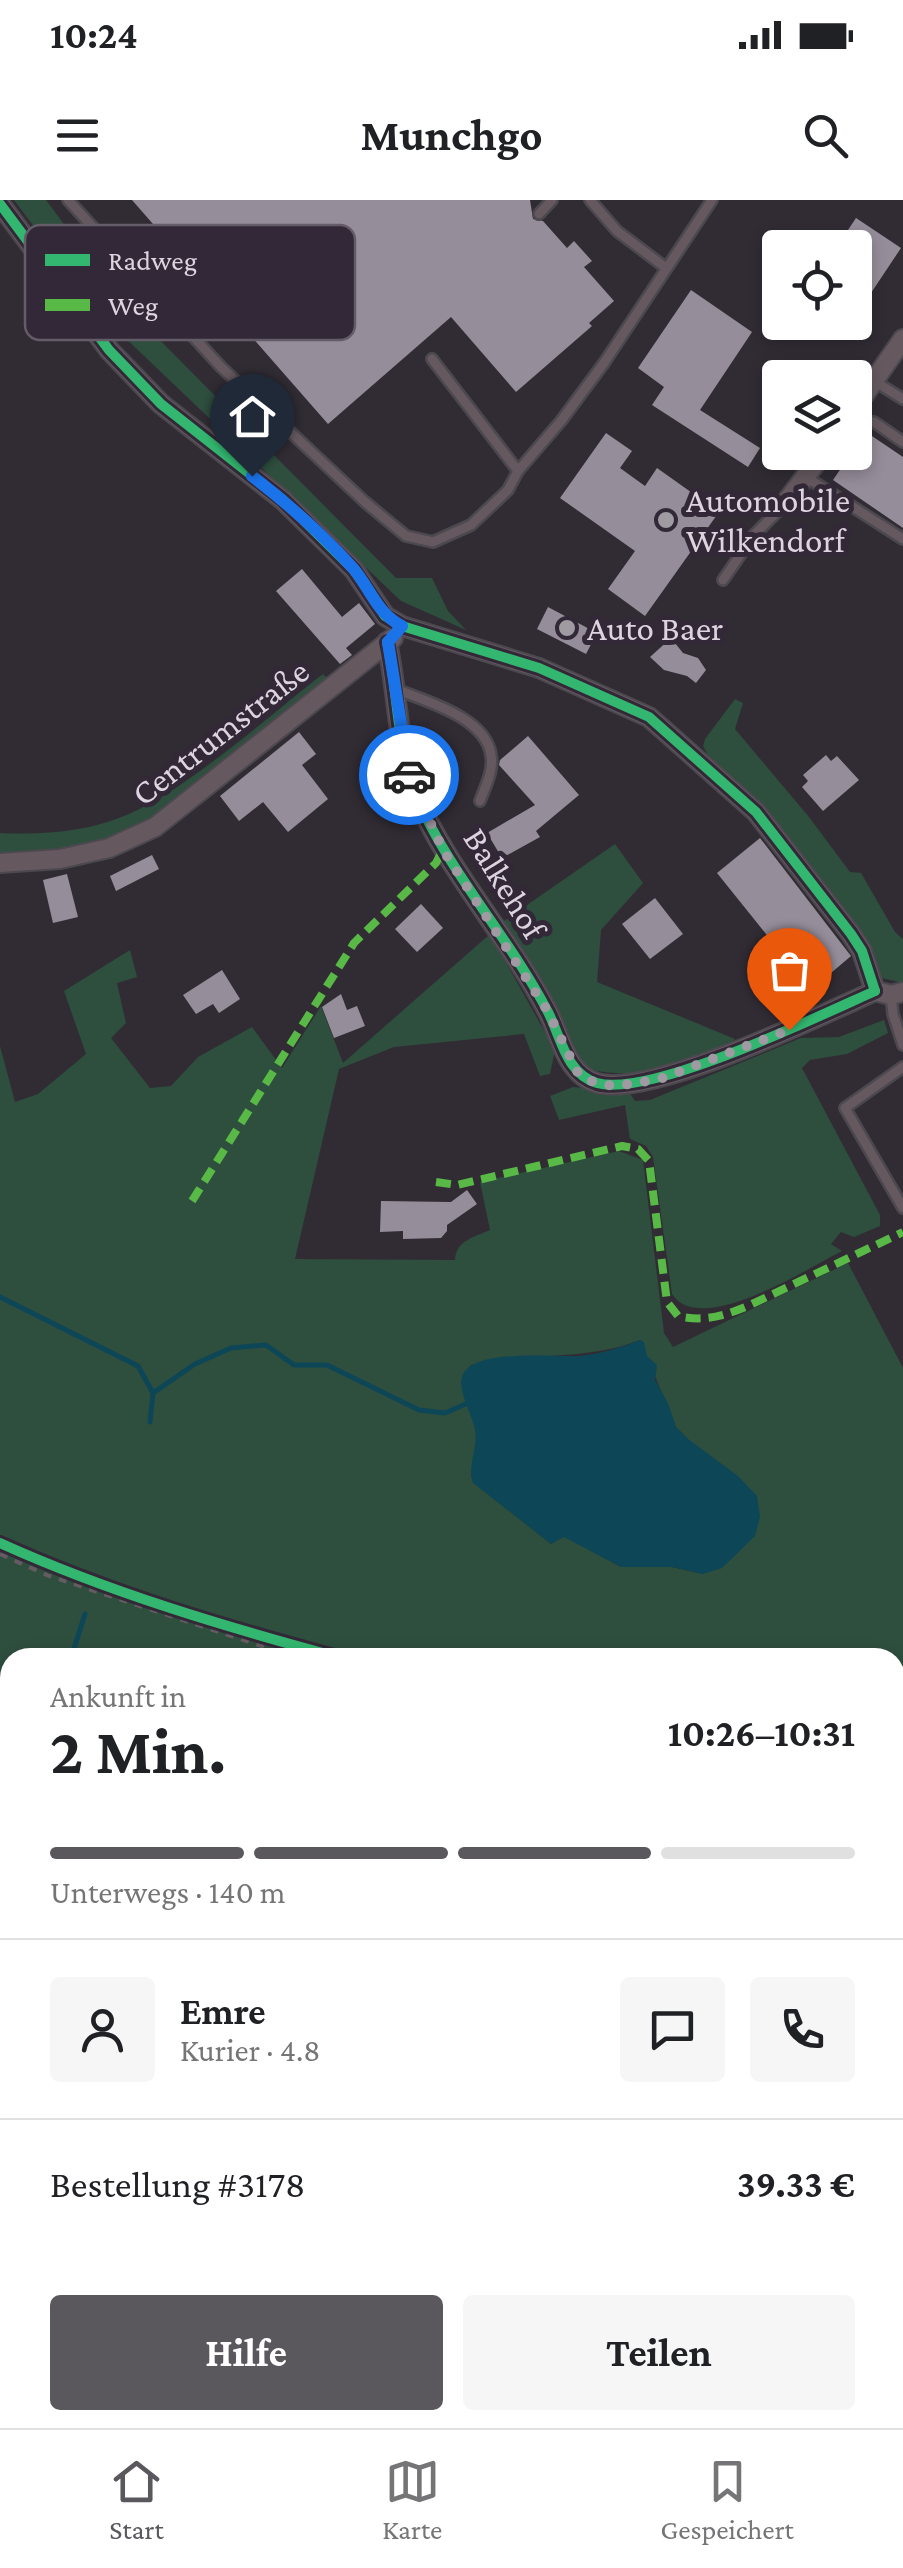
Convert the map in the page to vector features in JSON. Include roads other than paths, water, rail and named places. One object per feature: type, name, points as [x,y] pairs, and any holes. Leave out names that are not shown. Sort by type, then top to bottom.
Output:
[{"type":"street","points":[[0,204],[25,237]]},
{"type":"street","points":[[872,384],[903,339]]},
{"type":"street","points":[[102,340],[161,404],[282,500],[354,570],[385,616],[402,626],[539,668],[650,717],[770,827],[890,993]]},
{"type":"street","points":[[784,505],[811,470]]},
{"type":"street","name":"Centrumstraße","points":[[0,863],[60,859],[109,848],[156,827],[388,642],[402,626]]},
{"type":"street","name":"Balkehof","points":[[388,642],[414,791],[443,850],[547,1010],[579,1075],[598,1084],[617,1086],[660,1079],[890,993]]},
{"type":"lane","points":[[68,200],[89,225]]},
{"type":"lane","points":[[538,214],[552,200]]},
{"type":"lane","points":[[590,200],[616,231],[666,268]]},
{"type":"lane","points":[[195,340],[364,502],[406,536],[433,542],[470,525],[508,490],[518,471],[594,377],[712,200]]},
{"type":"lane","points":[[432,358],[518,471]]},
{"type":"lane","points":[[874,381],[903,399]]},
{"type":"lane","points":[[874,422],[903,442]]},
{"type":"lane","points":[[806,477],[903,540]]},
{"type":"lane","points":[[722,580],[754,534],[784,505]]},
{"type":"lane","points":[[398,690],[473,724],[486,740],[491,770],[480,801]]},
{"type":"lane","points":[[890,993],[903,1045]]},
{"type":"lane","points":[[903,1067],[846,1108],[903,1208]]},
{"type":"water","points":[[640,1340],[647,1356],[657,1365],[655,1380],[676,1427],[757,1496],[760,1517],[755,1536],[722,1568],[703,1574],[672,1567],[621,1567],[564,1537],[551,1544],[473,1483],[475,1430],[461,1383],[469,1368],[481,1361],[515,1356],[587,1355]]},
{"type":"waterway","points":[[0,1297],[138,1366],[153,1393],[150,1422]]},
{"type":"waterway","points":[[153,1393],[195,1364],[231,1348],[266,1345],[294,1365],[327,1365],[419,1410],[445,1413],[468,1403]]},
{"type":"waterway","points":[[74,1648],[85,1614]]},
{"type":"place","name":"Automobile Wilkendorf","points":[[666,520]]},
{"type":"place","name":"Auto Baer","points":[[567,628]]}]
